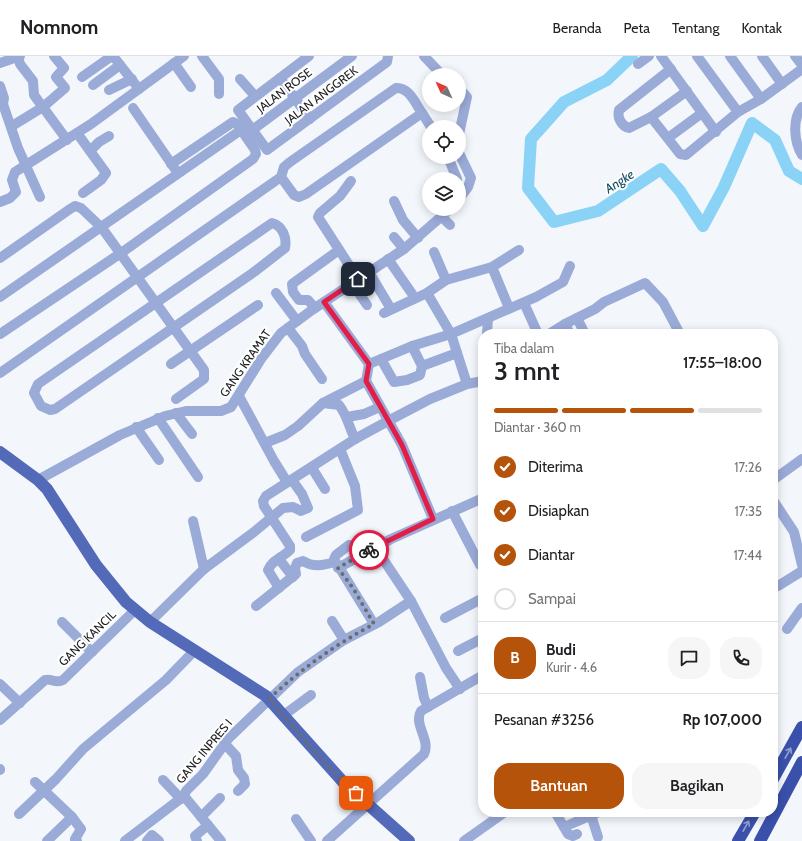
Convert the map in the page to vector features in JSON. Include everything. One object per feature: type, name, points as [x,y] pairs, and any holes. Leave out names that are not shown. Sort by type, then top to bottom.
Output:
[{"type":"highway","points":[[778,770],[802,727]]},
{"type":"highway","points":[[778,807],[802,762]]},
{"type":"highway","points":[[738,841],[751,817]]},
{"type":"highway","points":[[760,841],[773,817]]},
{"type":"main road","points":[[0,452],[38,480],[54,499],[96,565],[115,589],[135,610],[150,622],[269,699],[322,760],[367,804],[409,841]]},
{"type":"street","points":[[12,126],[43,107],[65,88],[56,77],[64,68],[54,56]]},
{"type":"street","points":[[82,77],[112,56],[139,89]]},
{"type":"street","points":[[0,202],[14,195],[16,189],[12,176],[25,166],[67,140],[184,56]]},
{"type":"street","points":[[202,56],[219,79],[219,94]]},
{"type":"street","points":[[0,334],[120,253],[253,159],[256,154],[255,150],[238,110],[309,56]]},
{"type":"street","name":"JALAN ROSE","points":[[0,298],[178,174],[295,98],[352,56]]},
{"type":"street","points":[[424,56],[435,68]]},
{"type":"street","points":[[638,64],[649,56]]},
{"type":"street","points":[[661,56],[716,132]]},
{"type":"street","points":[[697,56],[738,112]]},
{"type":"street","points":[[730,56],[761,99]]},
{"type":"street","points":[[762,56],[782,84]]},
{"type":"street","points":[[795,56],[802,66]]},
{"type":"street","name":"JALAN ANGGREK","points":[[246,130],[267,150],[389,58]]},
{"type":"street","points":[[11,59],[20,64],[32,81],[34,94],[67,140]]},
{"type":"street","points":[[174,63],[191,87]]},
{"type":"street","points":[[93,85],[120,65]]},
{"type":"street","points":[[671,69],[622,107],[618,114],[623,125],[629,128],[651,117],[687,91]]},
{"type":"street","points":[[651,117],[683,156],[716,132],[738,112],[761,99],[802,69]]},
{"type":"street","points":[[280,78],[310,119]]},
{"type":"street","points":[[109,90],[132,79]]},
{"type":"street","points":[[240,79],[255,96]]},
{"type":"street","points":[[0,86],[4,98],[1,105],[12,126],[25,166],[40,198]]},
{"type":"street","points":[[0,373],[281,177],[284,167],[290,162],[396,88],[402,88],[407,91],[426,120]]},
{"type":"street","points":[[802,106],[798,114],[799,137],[802,155]]},
{"type":"street","points":[[133,108],[178,174]]},
{"type":"street","points":[[281,177],[294,194],[299,197],[306,194],[422,113]]},
{"type":"street","points":[[668,138],[702,113]]},
{"type":"street","points":[[171,164],[230,123],[235,123],[246,130]]},
{"type":"street","points":[[77,133],[106,173],[101,180],[83,193]]},
{"type":"street","points":[[90,151],[99,142],[109,136]]},
{"type":"street","points":[[465,164],[470,174],[470,182],[466,188]]},
{"type":"street","points":[[351,181],[334,203],[318,215],[318,217],[339,250],[367,305]]},
{"type":"street","points":[[394,201],[403,220],[418,238]]},
{"type":"street","points":[[0,258],[75,206],[80,208],[102,228],[191,351],[205,374],[200,384],[176,399]]},
{"type":"street","points":[[442,217],[450,225]]},
{"type":"street","name":"GANG KRAMAT","points":[[38,480],[136,427],[158,418],[186,411],[221,411],[231,407],[275,340],[288,328],[296,321],[404,249],[442,217]]},
{"type":"street","points":[[272,223],[280,228],[287,241],[285,248],[254,272],[55,409],[50,410],[41,406],[34,393],[38,384],[157,304],[268,225],[272,223]]},
{"type":"street","points":[[394,237],[404,249]]},
{"type":"street","points":[[339,250],[292,284],[293,292],[299,300],[308,300],[320,305],[369,364],[366,381],[402,445],[433,519]]},
{"type":"street","points":[[369,272],[387,311],[427,293],[446,280],[492,267],[519,250]]},
{"type":"street","points":[[434,252],[446,280]]},
{"type":"street","points":[[388,259],[415,298]]},
{"type":"street","points":[[369,364],[412,346],[450,334],[524,303],[559,286],[567,278],[570,266]]},
{"type":"street","points":[[492,267],[509,308]]},
{"type":"street","points":[[557,329],[595,310],[604,302],[645,283],[662,302],[677,329]]},
{"type":"street","points":[[276,293],[296,321]]},
{"type":"street","points":[[427,293],[450,334],[467,384]]},
{"type":"street","points":[[524,303],[536,329]]},
{"type":"street","points":[[171,364],[258,305]]},
{"type":"street","points":[[487,329],[488,318]]},
{"type":"street","points":[[577,318],[582,329]]},
{"type":"street","points":[[565,324],[568,329]]},
{"type":"street","points":[[288,328],[302,346],[305,354],[322,379]]},
{"type":"street","points":[[381,359],[392,381],[395,382],[420,375],[422,366],[412,346]]},
{"type":"street","points":[[422,366],[457,353]]},
{"type":"street","points":[[265,443],[285,435],[298,426],[324,403],[366,381]]},
{"type":"street","points":[[279,588],[268,570],[271,564],[290,550],[290,546],[264,506],[263,501],[266,496],[312,468],[355,439],[388,420],[430,399],[467,384],[478,383]]},
{"type":"street","points":[[150,622],[204,569],[254,532],[283,508],[293,507],[301,511],[308,508],[302,494],[289,481],[274,461],[239,396]]},
{"type":"street","points":[[324,403],[339,405],[347,417],[349,428],[355,439]]},
{"type":"street","points":[[347,417],[364,414],[380,407]]},
{"type":"street","points":[[176,413],[192,434]]},
{"type":"street","points":[[158,418],[198,477]]},
{"type":"street","points":[[136,427],[159,460]]},
{"type":"street","points":[[306,536],[358,510],[355,486],[340,449]]},
{"type":"street","points":[[778,476],[802,459]]},
{"type":"street","points":[[312,468],[326,489]]},
{"type":"street","points":[[256,606],[296,574],[295,568],[297,563],[303,561],[310,565],[318,566],[337,565],[433,519],[478,500]]},
{"type":"street","points":[[778,508],[794,532],[800,545],[802,565]]},
{"type":"street","points":[[452,511],[478,560]]},
{"type":"street","points":[[193,522],[204,569]]},
{"type":"street","points":[[349,545],[336,555],[334,559],[374,624]]},
{"type":"street","points":[[375,547],[411,601],[446,668],[460,689]]},
{"type":"street","points":[[279,559],[293,577]]},
{"type":"street","points":[[778,586],[802,571]]},
{"type":"street","name":"GANG INPRES I","points":[[221,841],[182,797],[203,774],[224,743],[298,672],[344,640],[374,624],[411,601]]},
{"type":"street","points":[[445,618],[478,601]]},
{"type":"street","points":[[786,629],[802,608]]},
{"type":"street","name":"GANG KANCIL","points":[[0,720],[45,680],[48,679],[56,682],[63,680],[135,610]]},
{"type":"street","points":[[332,621],[344,640]]},
{"type":"street","points":[[62,622],[92,652]]},
{"type":"street","points":[[458,651],[478,641]]},
{"type":"street","points":[[19,814],[83,749],[166,680],[195,650]]},
{"type":"street","points":[[420,676],[424,698],[428,707]]},
{"type":"street","points":[[327,841],[424,754],[427,746],[418,718],[421,711],[478,678]]},
{"type":"street","points":[[0,684],[20,702]]},
{"type":"street","points":[[284,715],[311,695]]},
{"type":"street","points":[[224,743],[236,756],[238,770],[245,782],[245,784],[238,790]]},
{"type":"street","points":[[125,841],[182,797],[163,780]]},
{"type":"street","points":[[35,782],[72,817],[81,829],[75,839],[77,841]]},
{"type":"street","points":[[197,841],[195,836],[220,798]]},
{"type":"street","points":[[47,841],[72,817]]},
{"type":"street","points":[[464,841],[498,817]]},
{"type":"street","points":[[558,817],[568,834],[573,836],[577,834]]},
{"type":"street","points":[[564,827],[585,817]]},
{"type":"street","points":[[595,817],[598,837]]},
{"type":"street","points":[[296,819],[311,841]]},
{"type":"street","points":[[147,841],[152,835],[159,841]]},
{"type":"waterway","name":"Angke","points":[[632,56],[607,80],[564,102],[531,139],[528,188],[554,222],[598,211],[661,169],[680,191],[703,226],[724,187],[752,123],[775,140],[789,171],[802,179]]},
{"type":"way so far","points":[[356,793],[322,760],[269,699],[298,672],[344,640],[374,624],[353,588],[338,568],[369,550]]},
{"type":"route","points":[[358,279],[324,302],[369,364],[366,381],[402,445],[433,519],[369,550]]}]
